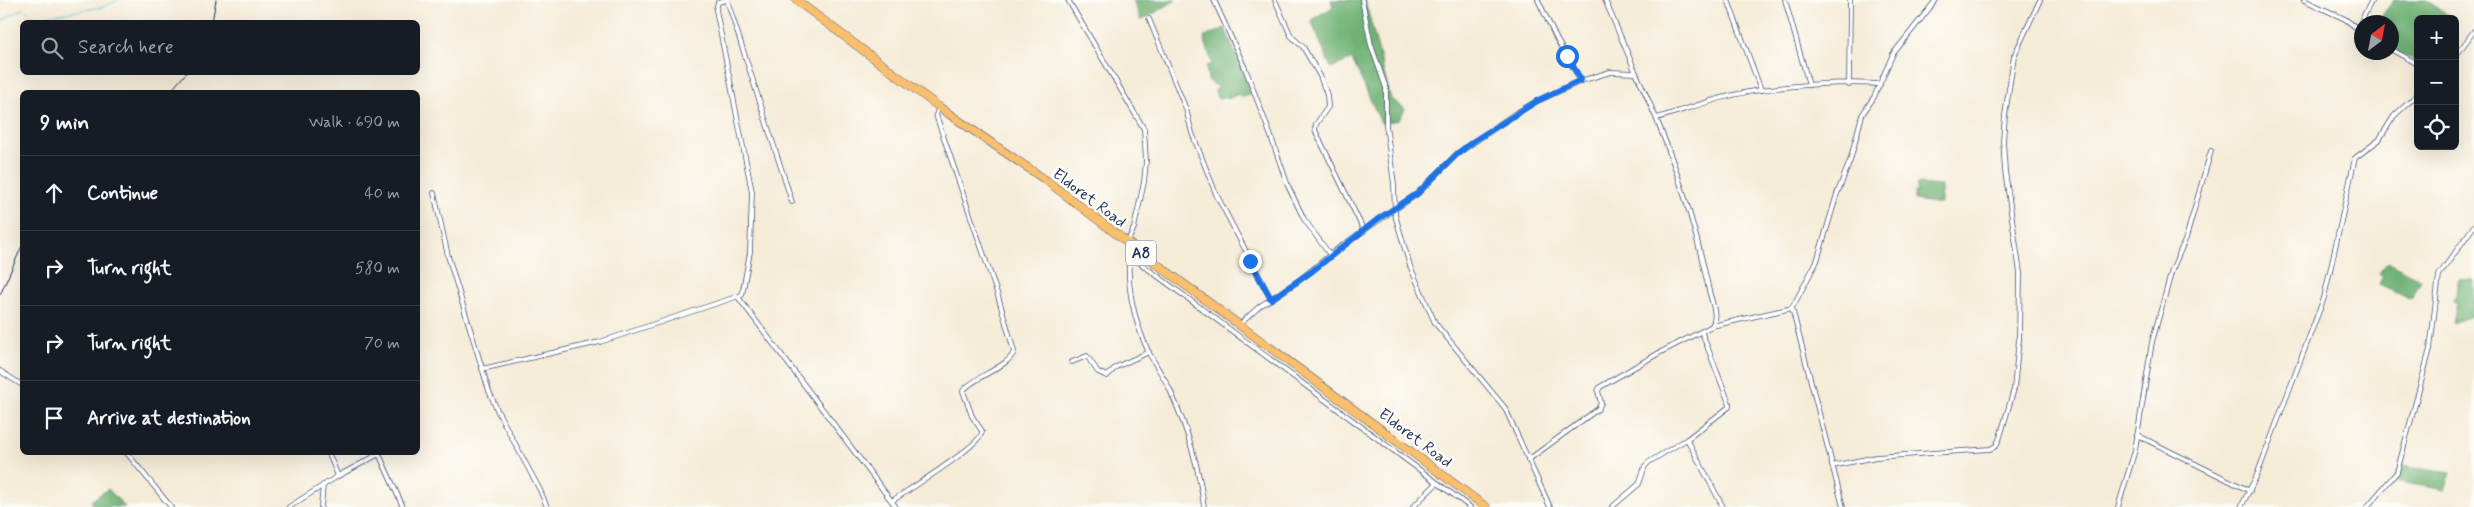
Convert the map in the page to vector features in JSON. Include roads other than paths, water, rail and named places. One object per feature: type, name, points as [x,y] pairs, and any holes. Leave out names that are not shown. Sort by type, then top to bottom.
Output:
[{"type":"highway","name":"Eldoret Road","points":[[796,0],[939,107],[1048,181],[1129,244],[1486,507]]},
{"type":"street","points":[[482,369],[600,342],[710,304],[738,297],[744,293],[750,252],[753,203],[716,10],[718,2],[727,0],[792,202]]},
{"type":"street","points":[[1068,0],[1144,129],[1146,161],[1144,182],[1129,244],[1131,296],[1149,352],[1169,388],[1186,431],[1200,474],[1204,507]]},
{"type":"street","points":[[1214,0],[1245,68],[1270,131],[1288,186],[1304,219],[1330,255]]},
{"type":"street","points":[[1275,0],[1291,36],[1303,47],[1325,87],[1328,107],[1316,124],[1315,130],[1364,231]]},
{"type":"street","points":[[1362,0],[1375,60],[1386,88],[1386,125],[1394,184],[1395,210],[1401,241],[1429,312],[1451,343],[1506,408],[1550,507]]},
{"type":"street","points":[[1538,0],[1557,40],[1581,80]]},
{"type":"street","points":[[1605,0],[1657,118],[1691,212],[1715,314],[1712,326]]},
{"type":"street","points":[[1728,0],[1761,90]]},
{"type":"street","points":[[1785,0],[1809,85]]},
{"type":"street","points":[[1849,85],[1850,0]]},
{"type":"street","points":[[1843,507],[1792,308],[1818,261],[1837,194],[1850,161],[1859,122],[1880,84],[1893,54],[1936,0]]},
{"type":"street","points":[[1832,466],[1876,457],[1990,449],[1996,446],[2014,389],[2017,367],[2020,273],[2005,171],[2003,142],[2005,115],[2014,56],[2040,0]]},
{"type":"street","points":[[2304,0],[2344,19],[2354,27]]},
{"type":"street","points":[[2364,15],[2372,0]]},
{"type":"street","points":[[1149,18],[1186,108],[1192,133],[1216,194],[1271,299]]},
{"type":"street","points":[[2459,52],[2474,32]]},
{"type":"street","points":[[2399,54],[2414,62]]},
{"type":"street","points":[[1239,325],[1260,306],[1311,272],[1330,255],[1417,194],[1457,154],[1474,141],[1537,101],[1581,80],[1610,72],[1636,73]]},
{"type":"street","points":[[1657,118],[1721,99],[1761,90],[1809,85],[1880,84]]},
{"type":"street","points":[[2241,507],[2250,491],[2324,298],[2355,158],[2380,140],[2394,116],[2414,98]]},
{"type":"street","points":[[892,501],[957,458],[980,438],[982,431],[972,416],[963,391],[969,384],[1010,359],[1014,351],[998,296],[936,115],[939,107]]},
{"type":"street","points":[[2118,507],[2131,470],[2152,342],[2172,270],[2186,238],[2211,151]]},
{"type":"street","points":[[434,193],[448,256],[482,369],[498,412],[540,490],[547,507]]},
{"type":"street","points":[[2367,507],[2397,472],[2430,349],[2439,275],[2474,226]]},
{"type":"street","points":[[1129,255],[1470,507]]},
{"type":"street","points":[[738,297],[896,507]]},
{"type":"street","points":[[1528,460],[1598,409],[1601,402],[1598,391],[1600,387],[1659,353],[1702,333],[1712,326],[1792,308]]},
{"type":"street","points":[[1612,507],[1639,484],[1645,466],[1649,462],[1687,439],[1729,407],[1702,333]]},
{"type":"street","points":[[1072,362],[1087,356],[1098,372],[1107,376],[1116,367],[1149,352]]},
{"type":"street","points":[[0,371],[20,384]]},
{"type":"street","points":[[2137,435],[2250,491]]},
{"type":"street","points":[[1687,439],[1723,507]]},
{"type":"street","points":[[128,455],[171,507]]},
{"type":"street","points":[[329,455],[338,476]]},
{"type":"street","points":[[289,507],[338,476],[376,455]]},
{"type":"street","points":[[378,455],[403,507]]},
{"type":"street","points":[[1413,507],[1437,483]]},
{"type":"street","points":[[321,507],[323,485]]},
{"type":"waterway","points":[[26,10],[34,18],[103,7],[118,0]]},
{"type":"waterway","points":[[0,22],[24,8]]},
{"type":"railway","points":[[212,20],[216,0]]},
{"type":"railway","points":[[172,90],[184,75]]},
{"type":"railway","points":[[0,295],[20,250]]}]
